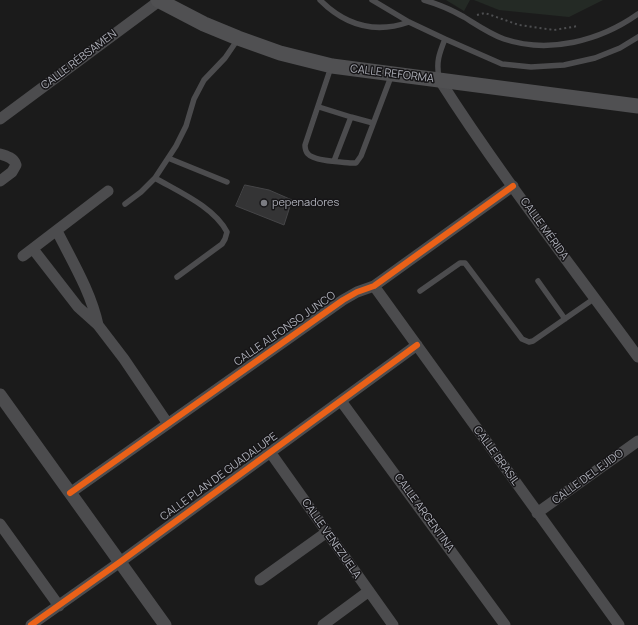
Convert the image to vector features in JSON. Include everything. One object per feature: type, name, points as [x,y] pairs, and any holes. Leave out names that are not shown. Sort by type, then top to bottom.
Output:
[{"type":"main road","name":"CALLE REFORMA","points":[[158,0],[204,24],[238,38],[280,53],[332,66],[638,106]]},
{"type":"street","name":"CALLE RÉBSAMEN","points":[[0,119],[158,0]]},
{"type":"street","name":"CALLE MÉRIDA","points":[[440,80],[455,104],[513,186],[638,357]]},
{"type":"street","points":[[0,154],[12,158],[16,165],[12,172],[0,181]]},
{"type":"street","name":"CALLE ALFONSO JUNCO","points":[[70,493],[343,300],[357,292],[374,286],[513,186]]},
{"type":"street","points":[[24,256],[108,191]]},
{"type":"street","points":[[57,231],[89,297],[96,314],[98,325]]},
{"type":"street","points":[[33,249],[78,307],[98,325],[124,359],[168,424]]},
{"type":"street","name":"CALLE BRASIL","points":[[374,286],[537,513],[620,625]]},
{"type":"street","name":"CALLE PLAN DE GUADALUPE","points":[[31,625],[120,562],[417,345]]},
{"type":"street","points":[[0,395],[165,625]]},
{"type":"street","name":"CALLE ARGENTINA","points":[[341,401],[505,625]]},
{"type":"street","name":"CALLE DEL EJIDO","points":[[537,513],[638,441]]},
{"type":"street","name":"CALLE VENEZUELA","points":[[270,452],[393,625]]},
{"type":"street","points":[[0,524],[59,606]]},
{"type":"street","points":[[260,580],[327,532]]},
{"type":"street","points":[[323,625],[369,591]]},
{"type":"lane","points":[[320,0],[343,19],[358,24],[389,28],[409,22]]},
{"type":"lane","points":[[372,0],[409,22],[502,64],[530,67],[564,65],[596,58],[620,48],[638,37]]},
{"type":"lane","points":[[424,0],[464,17],[477,26],[504,39],[529,44],[552,45],[576,42],[601,35],[622,26],[638,14]]},
{"type":"lane","points":[[124,204],[151,183],[155,178],[176,146],[186,126],[194,99],[204,80],[225,58],[238,38]]},
{"type":"lane","points":[[440,80],[437,68],[438,54],[445,38]]},
{"type":"lane","points":[[332,66],[305,145],[308,154],[315,158],[334,161],[350,163],[359,160],[392,74]]},
{"type":"lane","points":[[319,106],[373,123]]},
{"type":"lane","points":[[334,161],[351,117]]},
{"type":"lane","points":[[168,158],[227,182]]},
{"type":"lane","points":[[155,178],[200,205],[220,221],[227,232],[222,244],[178,277]]},
{"type":"lane","points":[[420,291],[462,262],[467,265],[525,342],[533,341],[595,298]]},
{"type":"lane","points":[[538,281],[566,319]]},
{"type":"path","points":[[464,17],[485,13],[520,25],[554,30],[578,26]]},
{"type":"shaded area","points":[[446,0],[470,0],[464,11]]},
{"type":"shaded area","points":[[474,0],[603,0],[569,17],[499,10]]},
{"type":"building","name":"pepenadores","points":[[245,185],[269,190],[292,200],[284,225],[236,206]]},
{"type":"cycle path","points":[[70,493],[343,300],[357,292],[374,286],[513,186]]},
{"type":"cycle path","points":[[31,625],[120,562],[417,345]]},
{"type":"place","name":"pepenadores","points":[[264,203]]}]
